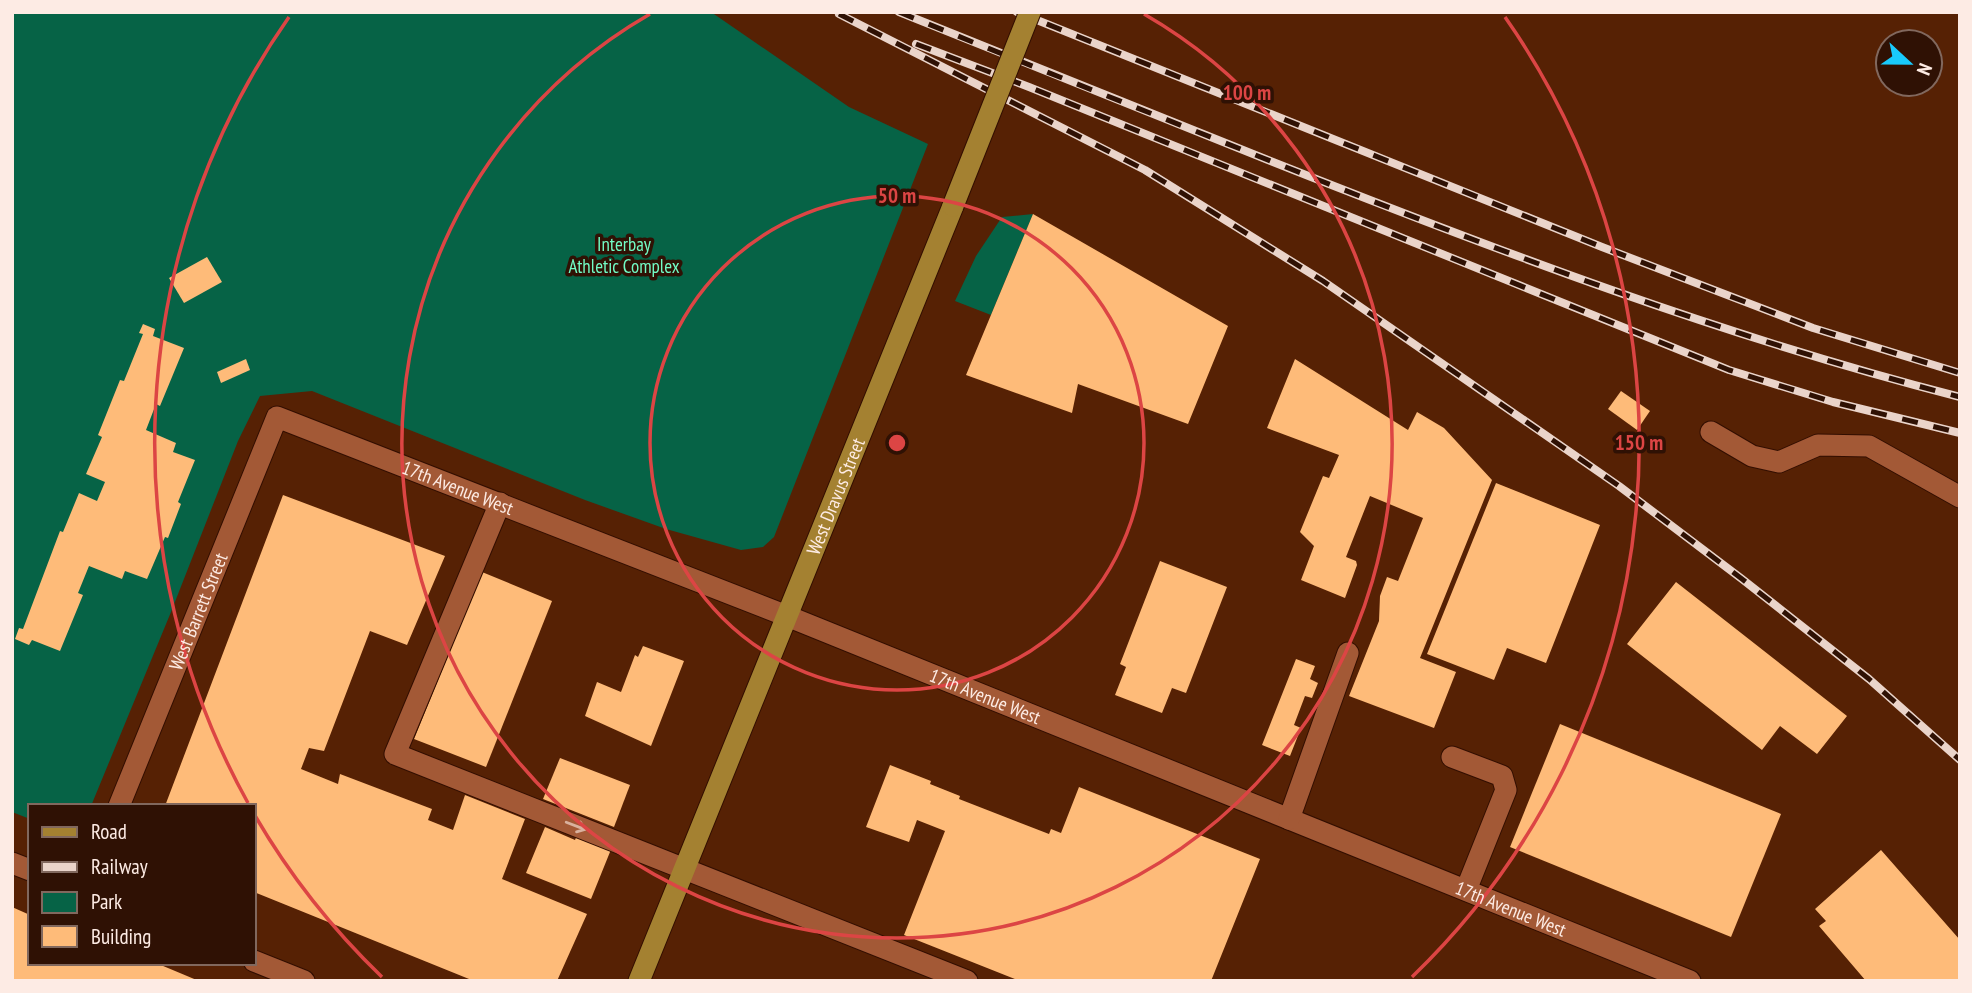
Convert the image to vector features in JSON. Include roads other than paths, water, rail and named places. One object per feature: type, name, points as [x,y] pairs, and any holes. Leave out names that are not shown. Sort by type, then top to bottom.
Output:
[{"type":"main road","name":"West Dravus Street","points":[[639,981],[1030,12]]},
{"type":"street","name":"17th Avenue West","points":[[277,417],[787,616],[1690,981]]},
{"type":"street","name":"West Barrett Street","points":[[120,804],[277,417]]},
{"type":"street","points":[[1711,432],[1752,456],[1780,462],[1818,445],[1869,446],[1960,497]]},
{"type":"street","points":[[500,503],[395,754],[967,981]]},
{"type":"street","points":[[1289,819],[1348,653]]},
{"type":"street","points":[[1451,757],[1502,776],[1506,790],[1466,890]]},
{"type":"street","points":[[256,962],[304,981]]},
{"type":"railway","points":[[899,12],[1273,162],[1527,260],[1699,320],[1960,397]]},
{"type":"railway","points":[[1017,12],[1602,247],[1813,328],[1960,373]]},
{"type":"railway","points":[[839,14],[1145,170],[1323,281],[1619,486],[1869,679],[1960,760]]},
{"type":"railway","points":[[916,44],[1029,87],[1729,370],[1833,402],[1960,433]]},
{"type":"park label","name":"Interbay Athletic Complex","points":[[624,255]]}]
